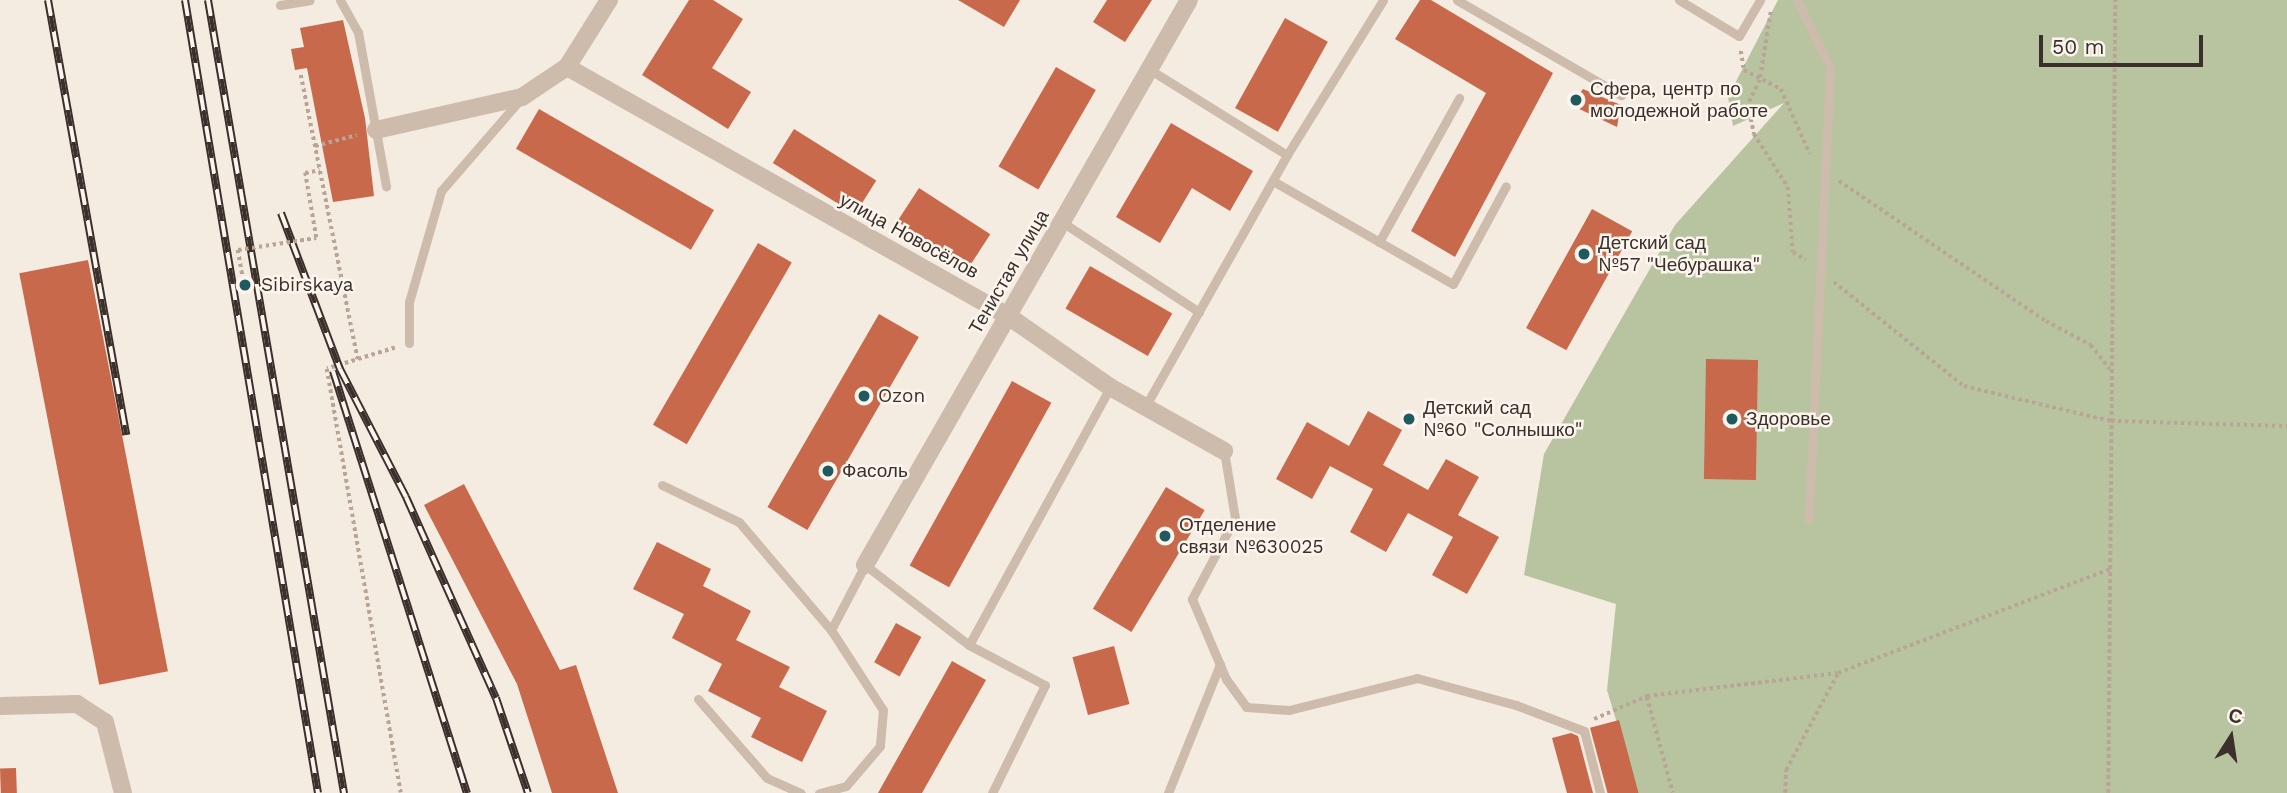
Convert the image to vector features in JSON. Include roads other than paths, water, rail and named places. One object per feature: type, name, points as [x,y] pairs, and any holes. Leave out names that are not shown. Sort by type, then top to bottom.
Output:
[{"type":"street","points":[[376,130],[522,97],[566,67],[609,0]]},
{"type":"street","name":"Тенистая улица","points":[[864,565],[1189,0]]},
{"type":"street","name":"улица Новосёлов","points":[[566,67],[1008,316],[1110,387],[1224,451]]},
{"type":"street","points":[[0,706],[77,704],[105,722],[123,793]]},
{"type":"lane","points":[[281,5],[310,0]]},
{"type":"lane","points":[[340,0],[358,32],[386,186]]},
{"type":"lane","points":[[1146,407],[1287,155],[1384,0]]},
{"type":"lane","points":[[1457,0],[1621,95]]},
{"type":"lane","points":[[1679,0],[1739,36],[1759,0]]},
{"type":"lane","points":[[1797,0],[1830,68],[1810,519]]},
{"type":"lane","points":[[1149,69],[1287,155]]},
{"type":"lane","points":[[409,343],[409,302],[442,191],[522,97]]},
{"type":"lane","points":[[1379,242],[1459,98]]},
{"type":"lane","points":[[1273,180],[1453,284],[1506,186]]},
{"type":"lane","points":[[1062,222],[1199,312]]},
{"type":"lane","points":[[969,645],[1110,387]]},
{"type":"lane","points":[[1224,451],[1235,517],[1192,599],[1220,664],[1246,707],[1289,710],[1416,678],[1516,705],[1584,732],[1600,793]]},
{"type":"lane","points":[[662,485],[739,522],[831,630],[883,710],[880,746],[845,789],[819,793]]},
{"type":"lane","points":[[831,630],[864,565],[969,645],[1045,685],[992,793]]},
{"type":"lane","points":[[1168,793],[1220,664]]},
{"type":"lane","points":[[698,699],[767,778],[801,793]]},
{"type":"railway","points":[[48,0],[126,435]]},
{"type":"railway","points":[[185,0],[318,793]]},
{"type":"railway","points":[[208,0],[344,793]]},
{"type":"railway","points":[[281,213],[340,369],[406,497],[496,698],[528,793]]},
{"type":"railway","points":[[333,371],[467,793]]},
{"type":"place","name":"Сфера, центр по молодежной работе","points":[[1576,100]]},
{"type":"place","name":"Детский сад №57 \"Чебурашка\"","points":[[1584,254]]},
{"type":"place","name":"Sibirskaya","points":[[245,285]]},
{"type":"place","name":"Ozon","points":[[864,396]]},
{"type":"place","name":"Детский сад №60 \"Солнышко\"","points":[[1409,419]]},
{"type":"place","name":"Здоровье","points":[[1732,419]]},
{"type":"place","name":"Фасоль","points":[[828,471]]},
{"type":"place","name":"Отделение связи №630025","points":[[1165,536]]}]
